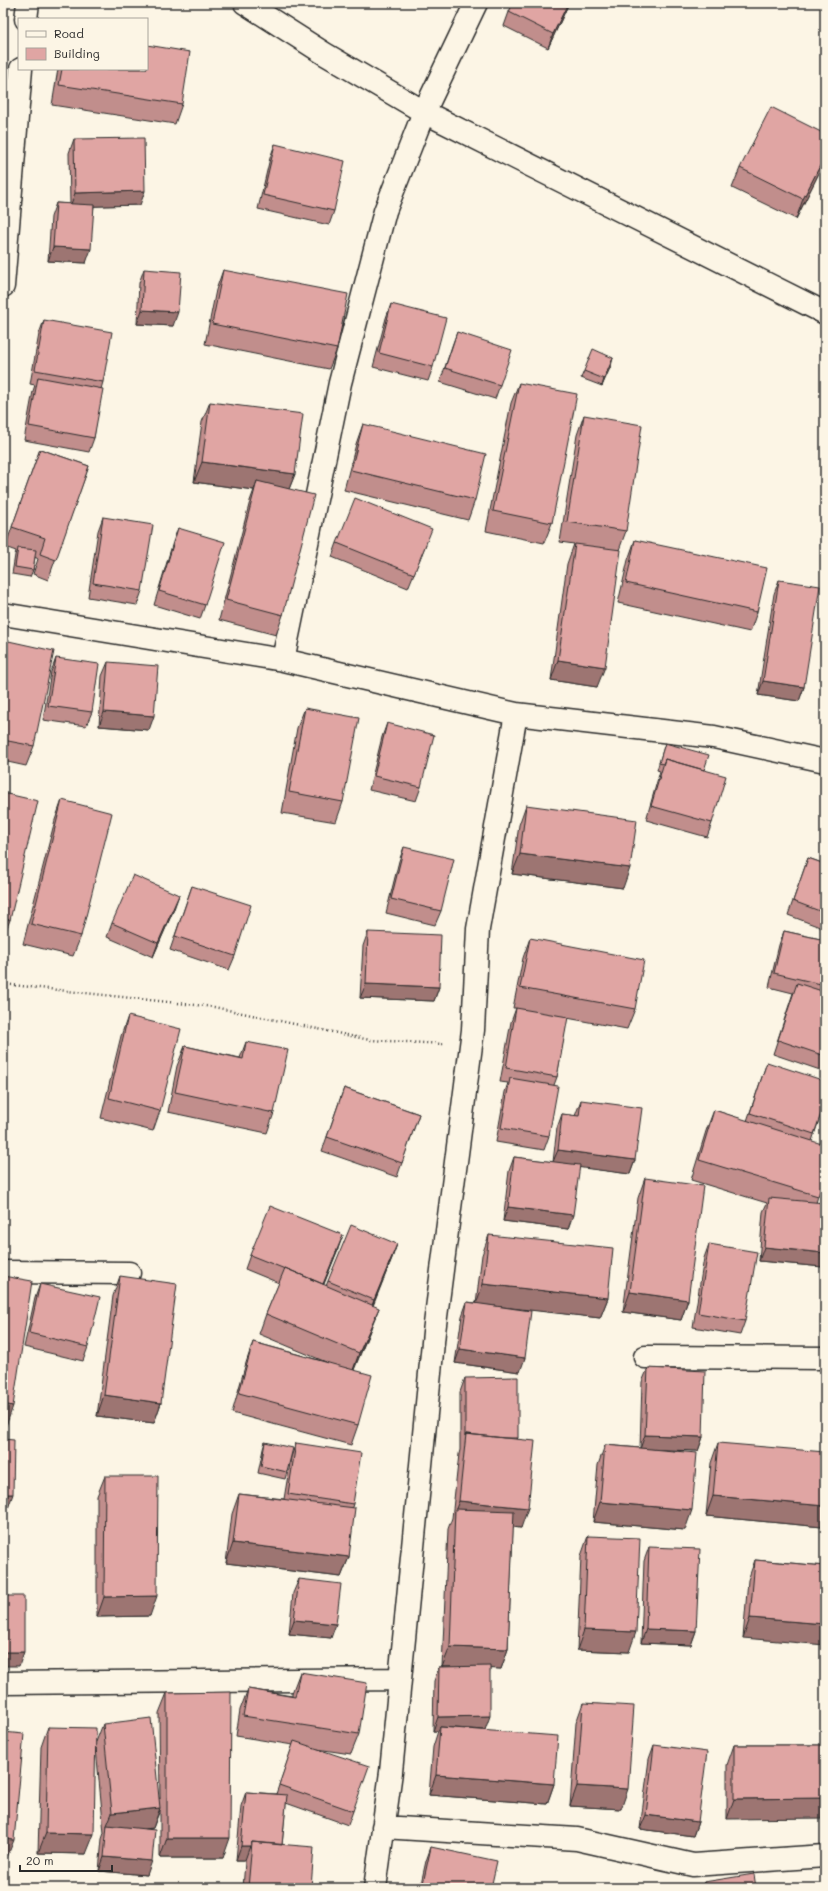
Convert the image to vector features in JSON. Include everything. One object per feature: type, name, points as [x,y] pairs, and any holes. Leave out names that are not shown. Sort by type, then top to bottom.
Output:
[{"type":"street","points":[[26,18],[28,3]]},
{"type":"street","points":[[245,3],[325,54],[424,112],[820,303]]},
{"type":"street","points":[[283,660],[340,382],[385,211],[424,112],[476,3]]},
{"type":"street","points":[[3,286],[21,70]]},
{"type":"street","points":[[3,614],[283,660],[516,714],[714,737],[825,761]]},
{"type":"street","points":[[375,1888],[391,1772],[434,1332],[471,1045],[478,929],[516,714]]},
{"type":"street","points":[[3,1272],[129,1273]]},
{"type":"street","points":[[645,1357],[825,1358]]},
{"type":"street","points":[[3,1683],[400,1679]]},
{"type":"street","points":[[383,1827],[577,1839],[694,1865],[825,1856]]},
{"type":"path","points":[[3,984],[214,1007],[370,1040],[471,1045]]},
{"type":"building","points":[[513,3],[568,3],[553,34],[509,12]]},
{"type":"building","points":[[148,45],[190,52],[182,104],[59,85],[62,70],[148,70]]},
{"type":"building","points":[[771,107],[825,134],[825,156],[803,199],[740,168]]},
{"type":"building","points":[[144,138],[145,191],[75,193],[74,139]]},
{"type":"building","points":[[275,144],[345,161],[334,211],[263,195]]},
{"type":"building","points":[[56,203],[94,205],[91,249],[53,247]]},
{"type":"building","points":[[144,269],[181,272],[178,312],[142,310]]},
{"type":"building","points":[[223,270],[348,294],[337,349],[212,324]]},
{"type":"building","points":[[391,304],[446,318],[433,367],[379,353]]},
{"type":"building","points":[[44,320],[112,332],[103,382],[35,370]]},
{"type":"building","points":[[457,332],[512,350],[500,385],[445,368]]},
{"type":"building","points":[[593,349],[613,358],[604,379],[584,371]]},
{"type":"building","points":[[38,377],[103,389],[94,438],[29,426]]},
{"type":"building","points":[[519,383],[577,394],[552,523],[493,511]]},
{"type":"building","points":[[210,402],[303,414],[295,474],[202,462]]},
{"type":"building","points":[[584,415],[642,425],[626,531],[567,522]]},
{"type":"building","points":[[363,424],[486,454],[475,500],[351,470]]},
{"type":"building","points":[[40,449],[89,466],[56,560],[40,554],[45,538],[12,527]]},
{"type":"building","points":[[257,481],[314,495],[283,615],[226,600]]},
{"type":"building","points":[[355,498],[432,529],[414,574],[337,543]]},
{"type":"building","points":[[103,517],[153,525],[142,591],[93,583]]},
{"type":"building","points":[[178,528],[225,542],[205,605],[159,591]]},
{"type":"building","points":[[635,540],[767,568],[757,612],[626,583]]},
{"type":"building","points":[[575,544],[621,550],[605,667],[558,660]]},
{"type":"building","points":[[18,548],[36,550],[33,570],[15,567]]},
{"type":"building","points":[[779,580],[820,586],[804,687],[763,681]]},
{"type":"building","points":[[4,640],[54,651],[34,746],[3,740]]},
{"type":"building","points":[[56,658],[99,664],[92,712],[48,706]]},
{"type":"building","points":[[108,662],[158,666],[154,716],[104,712]]},
{"type":"building","points":[[305,708],[359,718],[343,802],[289,792]]},
{"type":"building","points":[[387,723],[434,735],[421,787],[374,776]]},
{"type":"building","points":[[665,743],[709,755],[704,770],[665,759],[663,764],[659,763]]},
{"type":"building","points":[[665,759],[726,776],[712,823],[651,806]]},
{"type":"building","points":[[3,793],[38,801],[10,920],[3,918]]},
{"type":"building","points":[[62,800],[112,813],[81,936],[31,924]]},
{"type":"building","points":[[526,805],[637,820],[630,868],[520,854]]},
{"type":"building","points":[[404,847],[454,859],[441,911],[391,899]]},
{"type":"building","points":[[808,858],[825,864],[825,913],[793,901]]},
{"type":"building","points":[[133,875],[179,895],[158,943],[112,923]]},
{"type":"building","points":[[192,886],[251,905],[235,956],[175,936]]},
{"type":"building","points":[[784,931],[825,940],[825,985],[774,973]]},
{"type":"building","points":[[368,932],[441,935],[439,987],[366,984]]},
{"type":"building","points":[[530,938],[644,960],[635,1009],[520,988]]},
{"type":"building","points":[[797,983],[825,992],[825,1056],[778,1040]]},
{"type":"building","points":[[516,1008],[568,1017],[557,1077],[506,1068]]},
{"type":"building","points":[[128,1016],[181,1029],[160,1111],[109,1098]]},
{"type":"building","points":[[246,1042],[288,1050],[274,1113],[175,1092],[185,1046],[243,1059]]},
{"type":"building","points":[[767,1062],[825,1081],[825,1102],[814,1134],[750,1113]]},
{"type":"building","points":[[510,1078],[558,1086],[549,1136],[501,1128]]},
{"type":"building","points":[[344,1088],[419,1114],[402,1163],[327,1137]]},
{"type":"building","points":[[581,1100],[642,1108],[635,1160],[558,1150],[562,1114],[579,1116]]},
{"type":"building","points":[[714,1110],[825,1145],[825,1176],[818,1196],[699,1160]]},
{"type":"building","points":[[514,1157],[580,1165],[573,1215],[508,1207]]},
{"type":"building","points":[[645,1178],[703,1186],[688,1300],[630,1292]]},
{"type":"building","points":[[769,1198],[825,1203],[825,1253],[764,1247]]},
{"type":"building","points":[[270,1206],[343,1235],[323,1284],[250,1255]]},
{"type":"building","points":[[351,1225],[397,1244],[374,1300],[328,1281]]},
{"type":"building","points":[[489,1235],[613,1248],[608,1298],[483,1284]]},
{"type":"building","points":[[709,1244],[757,1252],[745,1321],[698,1313]]},
{"type":"building","points":[[285,1268],[379,1308],[359,1353],[266,1314]]},
{"type":"building","points":[[3,1276],[32,1281],[13,1406],[3,1404]]},
{"type":"building","points":[[120,1276],[177,1284],[161,1403],[104,1395]]},
{"type":"building","points":[[40,1284],[100,1297],[88,1347],[29,1333]]},
{"type":"building","points":[[467,1302],[531,1311],[525,1358],[460,1349]]},
{"type":"building","points":[[253,1342],[372,1375],[358,1425],[239,1393]]},
{"type":"building","points":[[648,1368],[705,1371],[703,1437],[645,1435]]},
{"type":"building","points":[[518,1377],[518,1438],[466,1434],[465,1436],[465,1378]]},
{"type":"building","points":[[466,1434],[535,1441],[528,1508],[459,1501]]},
{"type":"building","points":[[3,1439],[14,1440],[13,1494],[3,1494]]},
{"type":"building","points":[[265,1442],[293,1448],[287,1472],[261,1466]]},
{"type":"building","points":[[296,1443],[361,1453],[353,1504],[288,1494]]},
{"type":"building","points":[[718,1443],[825,1452],[825,1506],[713,1496]]},
{"type":"building","points":[[605,1445],[697,1453],[692,1510],[600,1502]]},
{"type":"building","points":[[105,1476],[158,1476],[157,1596],[104,1597]]},
{"type":"building","points":[[239,1494],[355,1508],[349,1557],[233,1543]]},
{"type":"building","points":[[455,1509],[514,1511],[508,1649],[450,1647]]},
{"type":"building","points":[[588,1536],[640,1538],[636,1632],[584,1630]]},
{"type":"building","points":[[649,1547],[700,1549],[696,1631],[646,1629]]},
{"type":"building","points":[[755,1560],[825,1566],[825,1624],[750,1618]]},
{"type":"building","points":[[299,1579],[341,1584],[336,1624],[294,1620]]},
{"type":"building","points":[[3,1596],[24,1596],[24,1652],[3,1652]]},
{"type":"building","points":[[490,1666],[490,1716],[438,1717],[439,1667]]},
{"type":"building","points":[[300,1672],[367,1683],[359,1734],[243,1716],[248,1689],[295,1697]]},
{"type":"building","points":[[231,1692],[230,1838],[167,1838],[167,1693]]},
{"type":"building","points":[[583,1703],[634,1706],[628,1789],[577,1786]]},
{"type":"building","points":[[151,1718],[160,1808],[112,1813],[103,1724]]},
{"type":"building","points":[[48,1727],[96,1728],[94,1834],[46,1833]]},
{"type":"building","points":[[440,1727],[558,1736],[554,1784],[436,1775]]},
{"type":"building","points":[[3,1732],[24,1734],[14,1840],[3,1839]]},
{"type":"building","points":[[294,1741],[369,1766],[353,1811],[279,1785]]},
{"type":"building","points":[[654,1745],[707,1752],[698,1822],[646,1815]]},
{"type":"building","points":[[734,1745],[825,1745],[825,1798],[734,1799]]},
{"type":"building","points":[[246,1792],[287,1795],[282,1845],[252,1842],[250,1846],[241,1846]]},
{"type":"building","points":[[107,1825],[155,1830],[152,1861],[104,1857]]},
{"type":"building","points":[[252,1842],[314,1847],[311,1888],[248,1888]]},
{"type":"building","points":[[431,1847],[497,1861],[491,1888],[422,1888]]},
{"type":"building","points":[[754,1874],[756,1888],[705,1888],[704,1882]]}]
